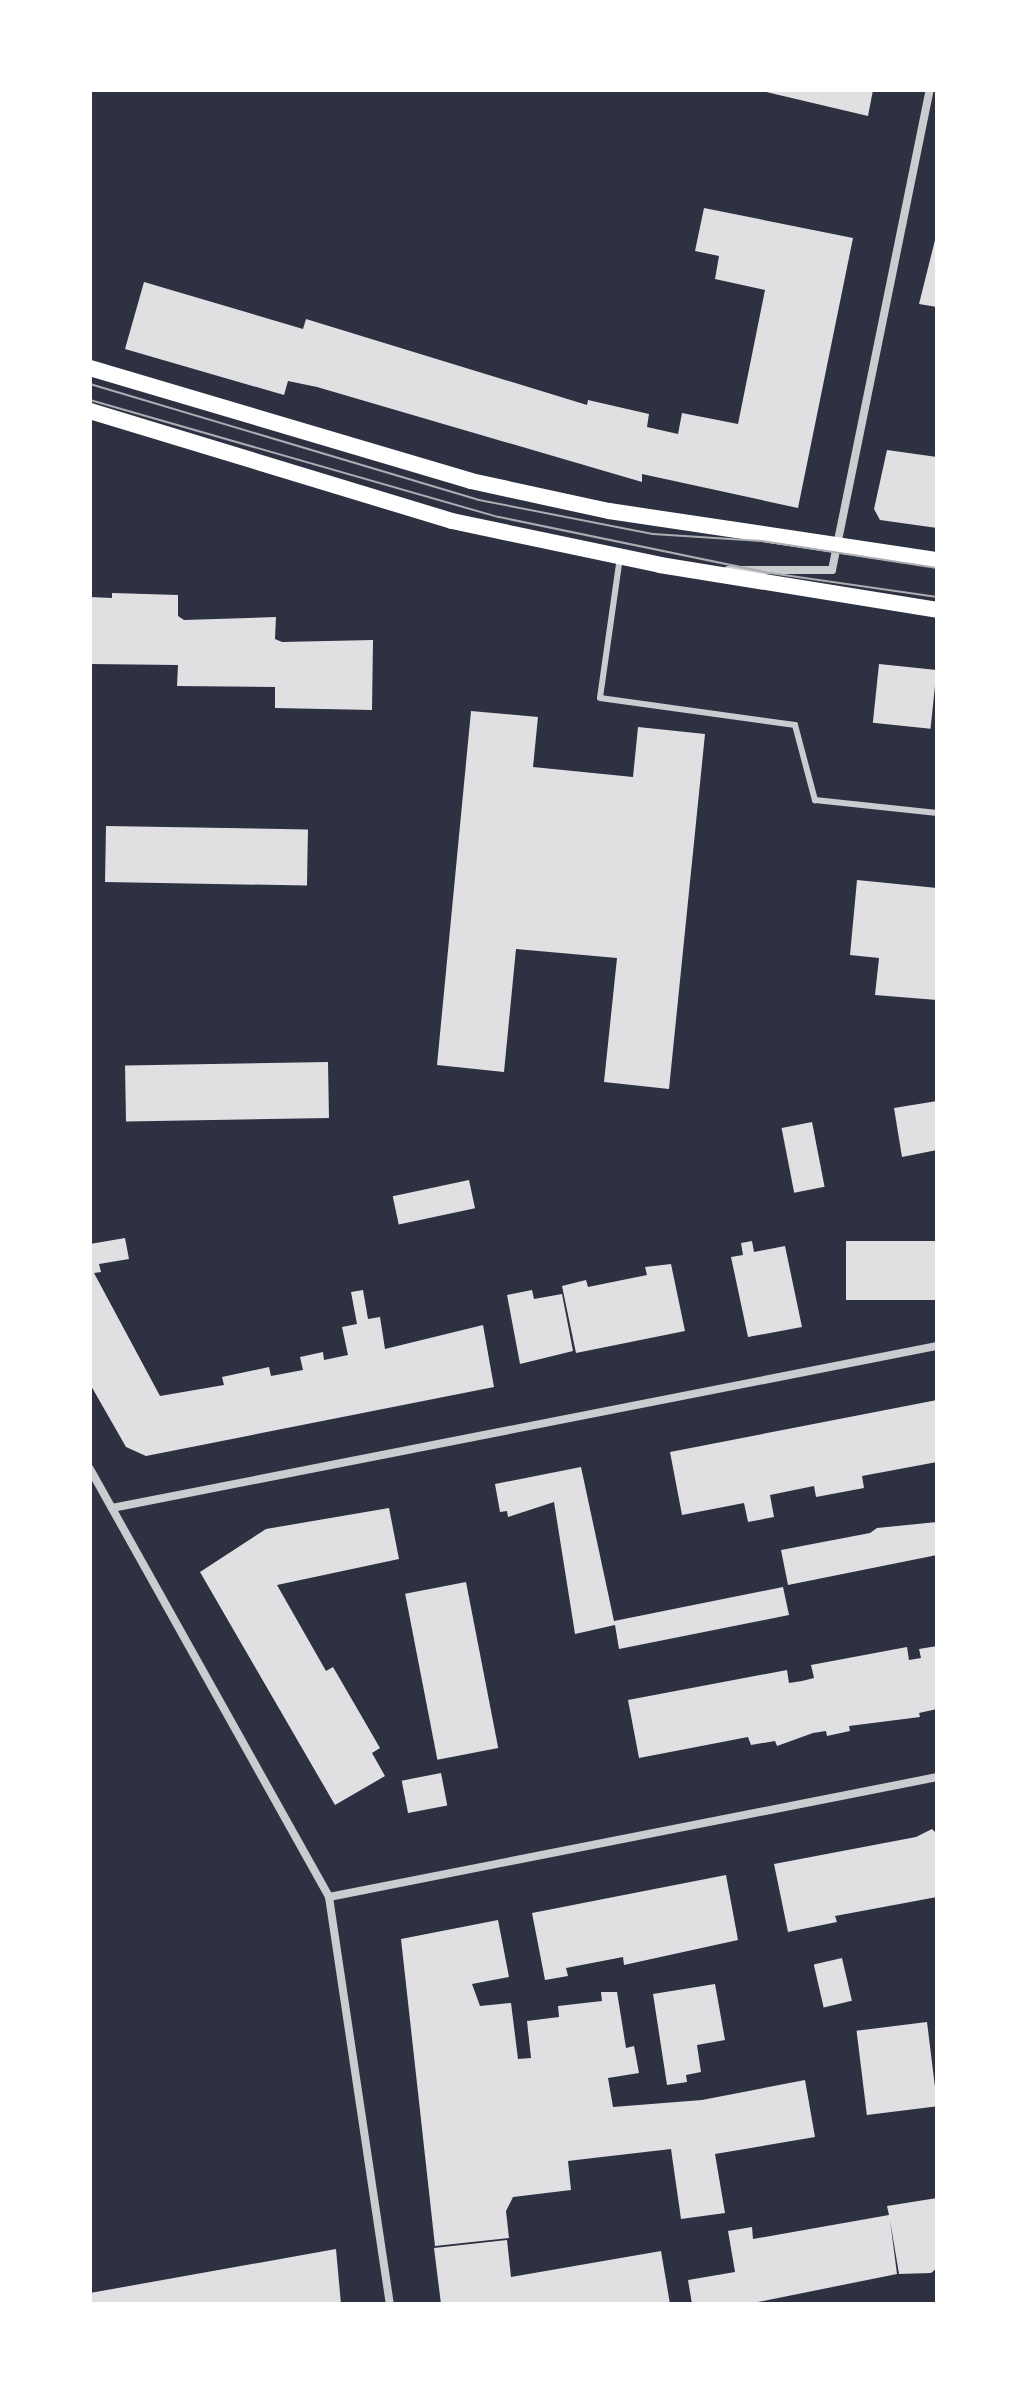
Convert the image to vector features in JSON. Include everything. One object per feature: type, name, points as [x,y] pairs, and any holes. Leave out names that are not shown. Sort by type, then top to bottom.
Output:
[{"type":"main road","points":[[90,368],[471,481],[609,511],[937,560]]},
{"type":"main road","points":[[90,411],[452,521],[620,557],[937,610]]},
{"type":"street","points":[[699,571],[832,570],[841,544],[844,505],[930,90]]},
{"type":"street","points":[[112,1508],[937,1346]]},
{"type":"street","points":[[90,1469],[329,1897],[390,2304]]},
{"type":"street","points":[[329,1897],[937,1777]]},
{"type":"lane","points":[[620,557],[600,698],[795,725],[815,800],[937,813]]},
{"type":"building","points":[[758,90],[873,90],[868,116]]},
{"type":"building","points":[[704,208],[853,238],[798,508],[642,474],[642,482],[317,387],[288,381],[284,395],[125,349],[144,282],[303,329],[306,319],[587,405],[588,400],[649,414],[647,427],[678,434],[682,413],[738,424],[765,290],[715,279],[719,256],[695,251]]},
{"type":"building","points":[[937,232],[937,307],[919,304]]},
{"type":"building","points":[[887,450],[937,457],[937,528],[880,520],[874,509]]},
{"type":"building","points":[[112,593],[178,595],[178,616],[184,620],[276,617],[275,639],[282,642],[373,640],[372,710],[275,708],[275,687],[177,686],[178,665],[90,664],[90,597],[112,598]]},
{"type":"building","points":[[879,664],[937,670],[931,729],[873,723]]},
{"type":"building","points":[[471,711],[538,717],[533,767],[633,777],[638,727],[705,734],[669,1089],[604,1082],[617,958],[516,949],[504,1072],[437,1065]]},
{"type":"building","points":[[106,826],[308,830],[307,886],[105,882]]},
{"type":"building","points":[[857,880],[937,888],[937,1000],[875,995],[879,958],[850,955]]},
{"type":"building","points":[[328,1062],[329,1118],[126,1122],[125,1066]]},
{"type":"building","points":[[937,1101],[937,1150],[902,1157],[894,1108]]},
{"type":"building","points":[[812,1122],[825,1187],[794,1193],[782,1128]]},
{"type":"building","points":[[469,1180],[475,1208],[399,1225],[393,1196]]},
{"type":"building","points":[[125,1238],[129,1259],[99,1264],[101,1272],[94,1273],[160,1396],[224,1385],[222,1377],[269,1367],[271,1376],[303,1370],[300,1357],[323,1352],[324,1360],[348,1355],[342,1327],[357,1324],[351,1292],[363,1290],[368,1319],[380,1317],[385,1349],[483,1325],[494,1387],[146,1456],[126,1447],[90,1384],[90,1244]]},
{"type":"building","points":[[752,1241],[754,1252],[785,1246],[802,1327],[748,1337],[731,1257],[743,1255],[741,1243]]},
{"type":"building","points":[[846,1241],[937,1241],[937,1300],[846,1300]]},
{"type":"building","points":[[671,1264],[685,1331],[576,1353],[562,1286],[586,1280],[588,1287],[647,1275],[645,1267]]},
{"type":"building","points":[[532,1290],[534,1299],[562,1294],[573,1351],[520,1364],[507,1295]]},
{"type":"building","points":[[937,1400],[937,1462],[862,1476],[864,1488],[816,1497],[814,1486],[770,1495],[774,1517],[748,1522],[744,1503],[682,1515],[670,1452]]},
{"type":"building","points":[[581,1467],[614,1621],[783,1587],[789,1615],[619,1649],[615,1625],[575,1634],[554,1502],[508,1517],[507,1511],[500,1512],[495,1484]]},
{"type":"building","points":[[389,1508],[399,1559],[277,1585],[326,1671],[333,1667],[380,1748],[372,1753],[385,1776],[335,1805],[200,1572],[266,1529]]},
{"type":"building","points":[[937,1522],[937,1555],[788,1585],[781,1550],[870,1533],[877,1528]]},
{"type":"building","points":[[466,1582],[498,1748],[437,1760],[405,1594]]},
{"type":"building","points":[[937,1646],[937,1709],[919,1713],[920,1717],[849,1726],[850,1731],[827,1736],[826,1731],[813,1733],[777,1746],[775,1741],[751,1745],[748,1737],[639,1758],[628,1700],[787,1670],[789,1683],[802,1681],[814,1678],[811,1665],[907,1647],[909,1660],[921,1658],[919,1649]]},
{"type":"building","points":[[441,1773],[447,1805],[408,1813],[402,1781]]},
{"type":"building","points":[[932,1829],[937,1834],[937,1897],[835,1916],[837,1922],[788,1932],[774,1864],[916,1837]]},
{"type":"building","points":[[726,1875],[738,1940],[624,1965],[623,1957],[566,1968],[568,1976],[545,1980],[532,1913]]},
{"type":"building","points":[[498,1920],[509,1977],[472,1984],[480,2006],[511,2003],[518,2059],[531,2058],[527,2021],[559,2017],[558,2006],[602,2001],[601,1992],[617,1992],[626,2048],[634,2046],[639,2073],[608,2078],[613,2107],[702,2100],[805,2080],[815,2137],[715,2154],[725,2213],[681,2219],[671,2149],[568,2161],[571,2190],[513,2197],[506,2211],[509,2238],[435,2246],[401,1939]]},
{"type":"building","points":[[842,1958],[852,2001],[824,2007],[814,1965]]},
{"type":"building","points":[[715,1984],[725,2040],[697,2045],[701,2072],[686,2075],[687,2082],[667,2085],[653,1994]]},
{"type":"building","points":[[927,2022],[937,2106],[867,2115],[857,2031]]},
{"type":"building","points":[[937,2198],[937,2268],[931,2273],[899,2274],[890,2220],[897,2274],[748,2304],[692,2304],[688,2280],[735,2272],[728,2231],[752,2227],[753,2239],[889,2215],[887,2206]]},
{"type":"building","points":[[507,2240],[511,2277],[661,2251],[670,2304],[441,2304],[434,2248]]},
{"type":"building","points":[[336,2249],[341,2304],[90,2304],[90,2293]]},
{"type":"tram line","points":[[90,384],[479,500],[653,534],[762,541],[937,568]]},
{"type":"tram line","points":[[90,400],[499,517],[770,573],[937,597]]}]
